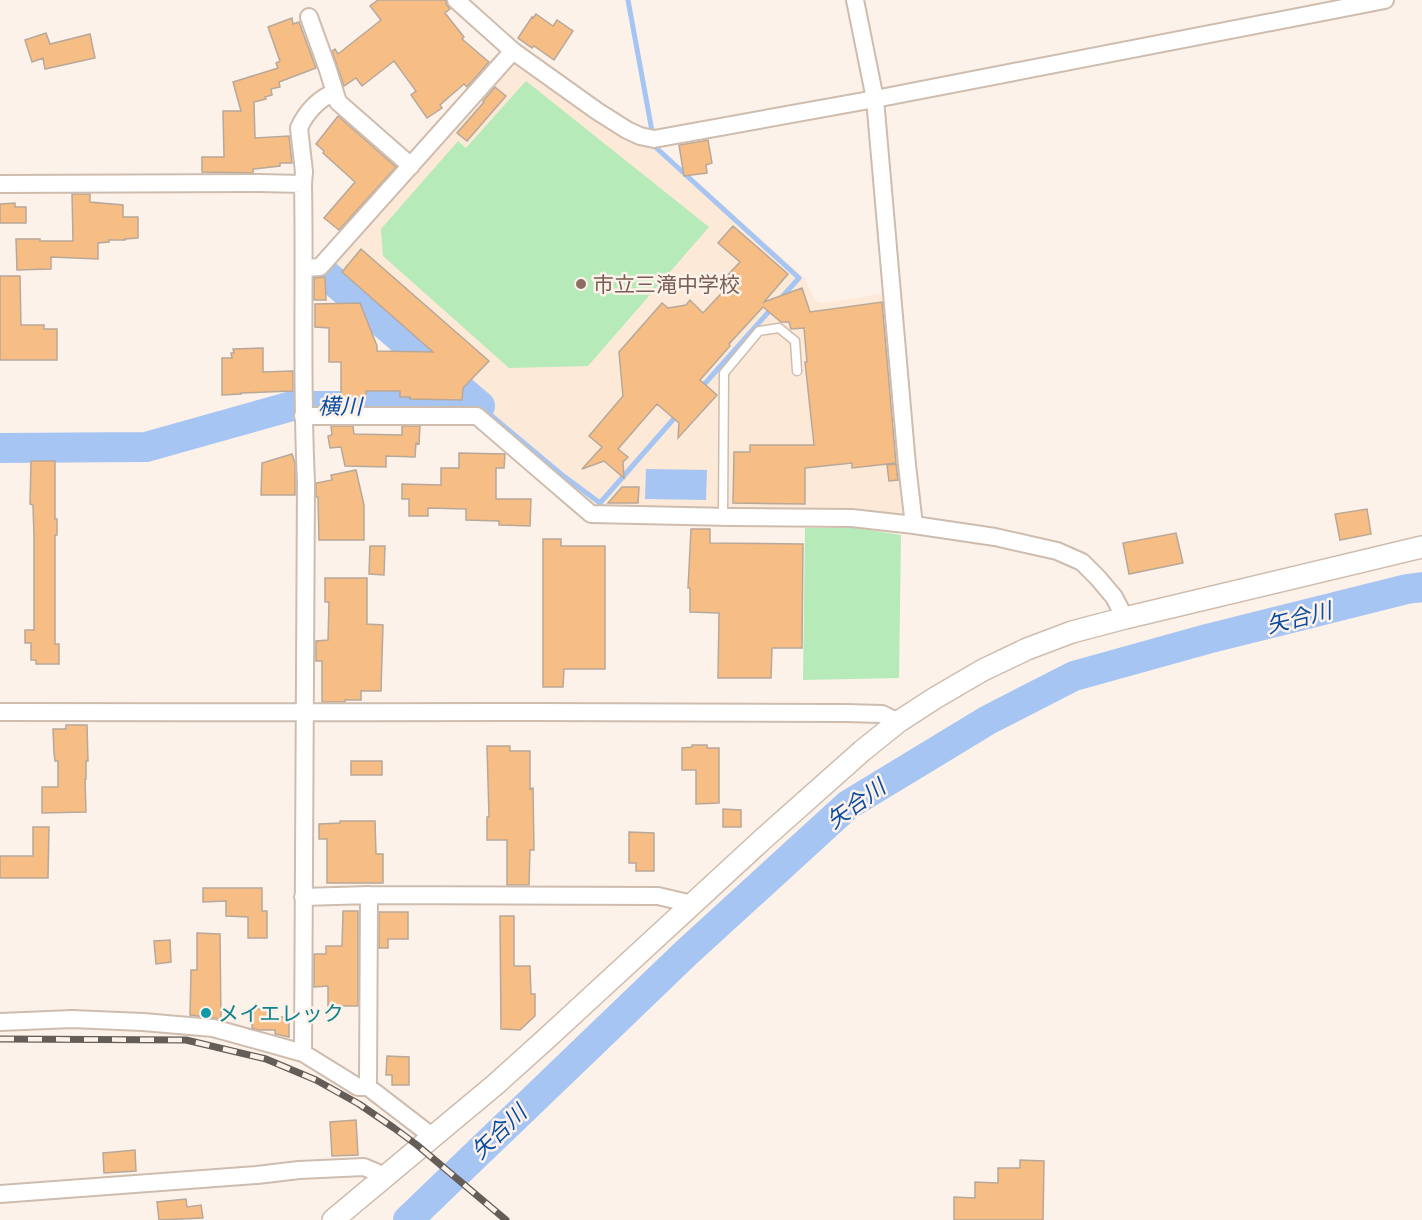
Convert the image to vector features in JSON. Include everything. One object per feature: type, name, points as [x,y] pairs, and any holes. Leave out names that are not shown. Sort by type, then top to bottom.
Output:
[{"type":"street","points":[[456,0],[513,51],[597,111],[627,130],[654,139],[875,99],[1385,0]]},
{"type":"street","points":[[855,0],[875,99],[914,525]]},
{"type":"street","points":[[309,17],[338,102],[411,166]]},
{"type":"street","points":[[304,268],[320,267],[513,51]]},
{"type":"street","points":[[303,1053],[306,482],[303,411],[303,172],[298,129],[318,103],[329,94],[335,93]]},
{"type":"street","points":[[0,184],[303,184]]},
{"type":"street","points":[[303,411],[477,416],[591,514],[852,518],[995,537],[1041,546],[1082,562],[1114,597],[1125,618]]},
{"type":"street","points":[[333,1220],[548,1038],[854,758],[898,722],[935,698],[983,670],[1027,649],[1072,632],[1422,547]]},
{"type":"street","points":[[0,712],[846,713],[882,714],[898,722]]},
{"type":"street","points":[[303,897],[369,895],[658,896],[692,904]]},
{"type":"street","points":[[368,1087],[369,895]]},
{"type":"street","points":[[0,1022],[72,1019],[213,1028],[303,1053],[358,1087],[368,1087],[433,1137]]},
{"type":"street","points":[[0,1194],[299,1170],[364,1167],[385,1176]]},
{"type":"lane","points":[[723,516],[724,373],[759,331],[779,328],[795,341],[797,371]]},
{"type":"shaded area","name":"市立三滝中学校","points":[[514,59],[653,143],[805,278],[813,297],[818,302],[886,293],[905,516],[595,508],[481,411],[484,395],[330,263]]},
{"type":"green space","points":[[526,81],[709,227],[588,366],[509,368],[383,256],[381,229],[458,141],[466,148]]},
{"type":"green space","points":[[805,528],[857,528],[901,535],[899,678],[803,680]]},
{"type":"water","points":[[646,469],[707,470],[706,500],[645,499]]},
{"type":"building","points":[[378,0],[446,0],[450,9],[445,13],[464,37],[462,39],[489,62],[467,87],[464,84],[440,105],[442,108],[427,118],[411,95],[416,91],[394,61],[362,86],[356,78],[344,86],[332,51],[335,49],[338,54],[381,20],[370,6]]},
{"type":"building","points":[[536,14],[553,26],[557,20],[573,31],[554,60],[518,38]]},
{"type":"building","points":[[292,18],[293,24],[299,22],[316,68],[279,82],[280,87],[271,89],[272,95],[254,102],[255,138],[289,136],[292,163],[280,163],[280,166],[253,169],[253,173],[202,172],[202,157],[224,157],[223,111],[241,111],[233,82],[278,68],[276,63],[280,61],[268,27]]},
{"type":"building","points":[[46,33],[50,44],[90,34],[95,58],[45,69],[43,58],[32,62],[25,40]]},
{"type":"building","points":[[495,87],[506,96],[467,141],[457,133]]},
{"type":"building","points":[[338,116],[396,167],[339,230],[324,218],[355,182],[316,144]]},
{"type":"building","points":[[708,140],[712,163],[706,165],[707,173],[684,176],[679,145]]},
{"type":"building","points":[[72,194],[90,194],[90,202],[123,205],[123,217],[138,217],[138,238],[98,243],[98,259],[51,257],[51,269],[17,270],[16,239],[73,241]]},
{"type":"building","points":[[15,203],[15,207],[26,207],[26,223],[0,223],[0,204]]},
{"type":"building","points":[[733,226],[788,274],[764,302],[802,288],[810,312],[882,302],[896,463],[852,468],[852,463],[805,468],[805,504],[733,503],[734,452],[750,452],[750,445],[814,445],[805,362],[807,362],[804,328],[791,329],[789,322],[781,322],[763,307],[700,380],[717,395],[678,438],[679,423],[657,404],[618,449],[628,457],[623,462],[624,478],[604,461],[582,469],[602,447],[589,436],[623,396],[619,352],[662,303],[668,308],[686,305],[690,300],[703,313],[733,281],[727,276],[740,262],[718,243]]},
{"type":"building","points":[[361,249],[489,361],[463,388],[462,400],[410,399],[410,397],[400,397],[400,391],[366,391],[366,397],[341,397],[341,362],[329,362],[329,328],[315,327],[315,304],[360,303],[377,351],[433,352],[342,272]]},
{"type":"building","points":[[0,276],[20,276],[21,325],[44,325],[44,329],[57,329],[57,360],[0,360]]},
{"type":"building","points":[[325,277],[326,300],[314,300],[314,278]]},
{"type":"building","points":[[263,348],[263,372],[293,371],[293,391],[222,395],[222,358],[232,358],[233,349]]},
{"type":"building","points":[[331,426],[353,426],[354,434],[402,435],[402,426],[420,426],[419,444],[416,443],[415,457],[386,456],[386,467],[345,466],[341,447],[330,448],[328,436],[332,435]]},
{"type":"building","points":[[459,453],[505,454],[504,468],[496,468],[496,499],[531,499],[530,526],[499,525],[499,521],[466,520],[466,509],[428,508],[428,516],[409,516],[409,499],[402,499],[402,484],[441,485],[441,468],[459,468]]},
{"type":"building","points":[[292,454],[295,463],[295,495],[261,495],[262,463]]},
{"type":"building","points":[[31,461],[55,461],[57,535],[55,535],[55,644],[59,644],[59,664],[36,664],[36,660],[31,660],[31,643],[25,643],[25,630],[34,630]]},
{"type":"building","points":[[896,464],[898,480],[889,481],[887,465]]},
{"type":"building","points":[[356,470],[364,505],[364,540],[319,540],[316,483],[332,480],[331,475]]},
{"type":"building","points":[[622,487],[639,487],[638,503],[608,503]]},
{"type":"building","points":[[1367,509],[1371,534],[1340,540],[1335,514]]},
{"type":"building","points":[[691,529],[710,529],[710,543],[803,544],[802,648],[772,648],[771,678],[718,678],[719,613],[690,612],[690,588],[688,588]]},
{"type":"building","points":[[1176,533],[1183,563],[1129,574],[1123,543]]},
{"type":"building","points":[[543,539],[561,539],[561,546],[605,546],[605,669],[564,669],[563,687],[543,687]]},
{"type":"building","points":[[370,546],[385,546],[384,575],[369,574]]},
{"type":"building","points":[[325,578],[367,578],[367,624],[383,625],[381,691],[361,691],[361,700],[322,702],[322,661],[316,661],[316,641],[328,640],[329,602],[325,602]]},
{"type":"building","points":[[66,725],[87,725],[86,812],[42,813],[42,787],[58,787],[58,761],[55,761],[53,729],[66,729]]},
{"type":"building","points":[[692,745],[719,748],[719,803],[696,804],[696,770],[682,770],[682,748],[692,747]]},
{"type":"building","points":[[487,746],[510,746],[510,751],[530,751],[534,850],[530,850],[529,885],[507,885],[507,840],[487,840],[487,817],[489,817]]},
{"type":"building","points":[[351,761],[382,761],[382,775],[351,775]]},
{"type":"building","points":[[723,809],[741,810],[741,827],[723,827]]},
{"type":"building","points":[[340,821],[375,821],[376,854],[383,854],[383,883],[327,883],[327,839],[319,839],[319,824],[340,823]]},
{"type":"building","points":[[33,827],[49,827],[48,878],[0,878],[0,856],[33,856]]},
{"type":"building","points":[[629,832],[654,833],[654,871],[636,871],[636,863],[629,863]]},
{"type":"building","points":[[203,888],[262,888],[262,911],[267,911],[267,938],[248,938],[248,917],[226,916],[226,901],[203,902]]},
{"type":"building","points":[[343,911],[358,911],[358,1006],[328,1006],[328,986],[314,987],[314,954],[326,954],[326,946],[342,946]]},
{"type":"building","points":[[379,912],[408,912],[408,939],[388,939],[388,948],[379,948]]},
{"type":"building","points":[[500,916],[514,916],[514,966],[530,966],[531,994],[535,994],[535,1016],[520,1030],[501,1029]]},
{"type":"building","points":[[197,933],[220,934],[221,1019],[190,1015],[191,970],[197,970]]},
{"type":"building","points":[[170,940],[171,962],[156,964],[154,941]]},
{"type":"building","points":[[252,1009],[268,1009],[268,1017],[289,1017],[289,1037],[275,1034],[275,1030],[252,1028]]},
{"type":"building","points":[[387,1056],[409,1057],[409,1085],[392,1085],[392,1075],[386,1075]]},
{"type":"building","points":[[356,1120],[358,1155],[332,1156],[330,1122]]},
{"type":"building","points":[[135,1150],[136,1171],[104,1173],[103,1153]]},
{"type":"building","points":[[1020,1160],[1044,1161],[1043,1220],[954,1220],[954,1197],[975,1198],[975,1182],[998,1183],[998,1168],[1020,1168]]},
{"type":"building","points":[[186,1199],[187,1207],[201,1205],[203,1218],[159,1220],[157,1202]]},
{"type":"waterway","points":[[628,0],[652,131]]},
{"type":"waterway","points":[[652,144],[799,278],[781,298]]},
{"type":"waterway","name":"横川","points":[[0,448],[146,447],[292,406],[480,406],[324,273]]},
{"type":"waterway","points":[[701,388],[772,308]]},
{"type":"waterway","points":[[480,406],[561,474],[600,503],[677,415]]},
{"type":"waterway","name":"矢合川","points":[[408,1220],[686,953],[848,805],[988,720],[1074,676],[1207,639],[1422,587]]},
{"type":"railway","points":[[0,1039],[186,1040],[266,1059],[316,1080],[359,1104],[417,1145],[506,1220]]},
{"type":"place","name":"市立三滝中学校","points":[[581,284]]},
{"type":"place","name":"メイエレック","points":[[206,1013]]}]
